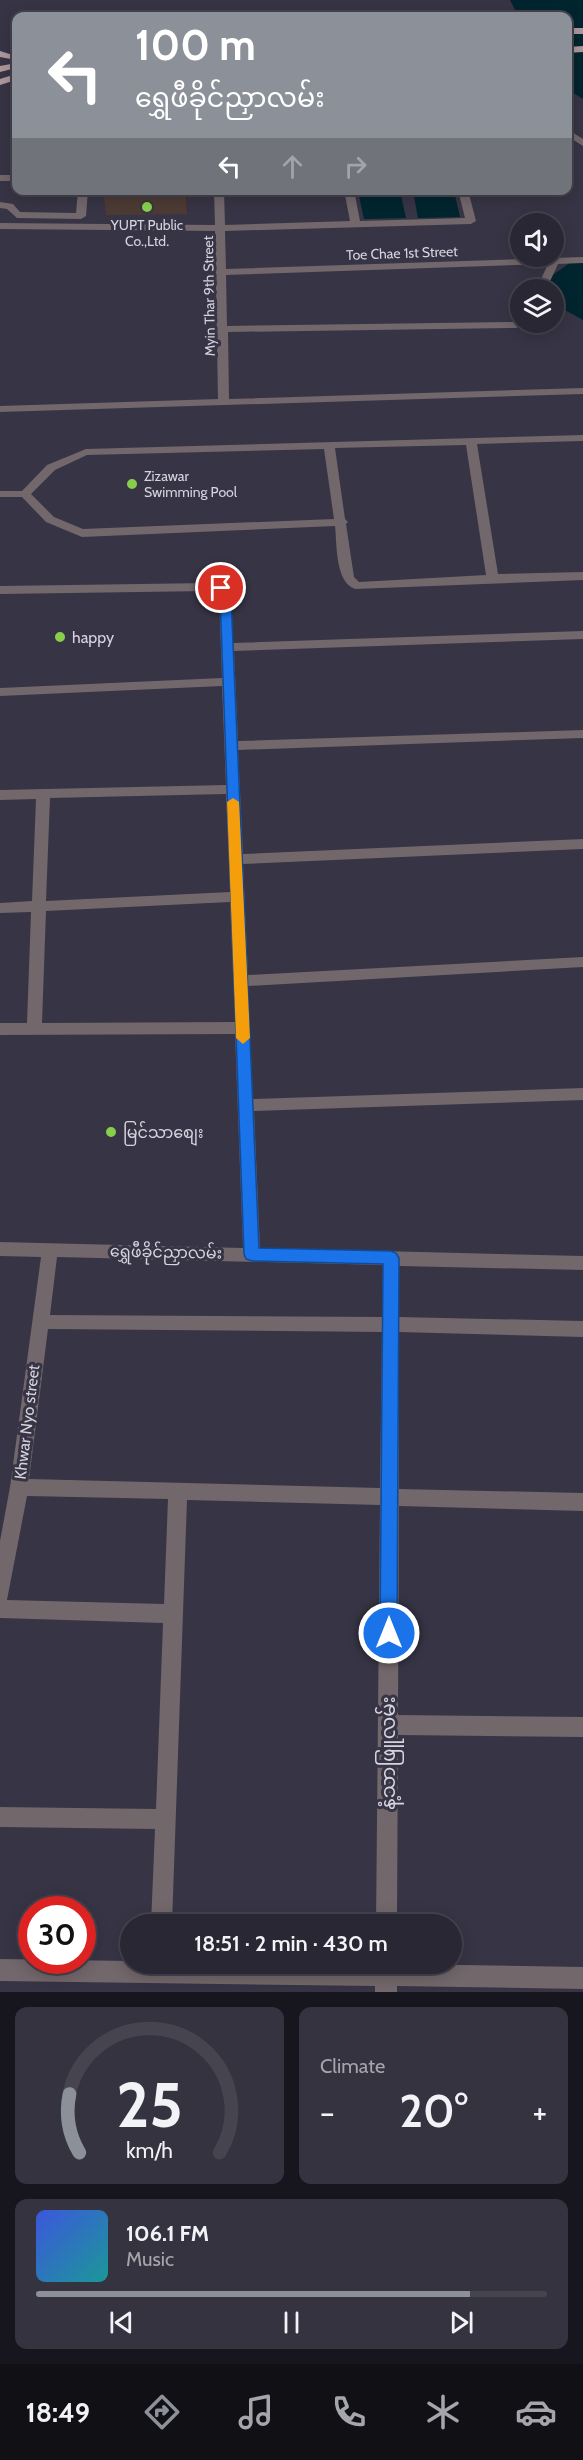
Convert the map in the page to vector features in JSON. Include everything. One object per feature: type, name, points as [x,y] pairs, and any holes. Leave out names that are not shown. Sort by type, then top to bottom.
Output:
[{"type":"street","points":[[0,205],[10,206],[17,215],[81,216],[83,195]]},
{"type":"street","name":"Myin Thar 9th Street","points":[[219,195],[224,402]]},
{"type":"street","points":[[350,195],[356,225]]},
{"type":"street","points":[[0,226],[221,228],[471,221],[465,195]]},
{"type":"street","name":"Toe Chae 1st Street","points":[[564,261],[583,260]]},
{"type":"street","name":"Toe Chae 1st Street","points":[[221,272],[510,262]]},
{"type":"street","points":[[222,329],[510,325]]},
{"type":"street","points":[[0,409],[583,391]]},
{"type":"street","points":[[25,494],[37,478],[57,462],[86,452],[329,447],[583,438]]},
{"type":"street","points":[[471,441],[494,578]]},
{"type":"street","points":[[329,447],[342,522],[348,579],[355,585],[583,576]]},
{"type":"street","points":[[0,494],[25,494]]},
{"type":"street","points":[[25,494],[37,510],[52,523],[82,533],[342,522]]},
{"type":"street","points":[[0,590],[221,588],[225,597],[252,1254]]},
{"type":"street","points":[[226,647],[583,635]]},
{"type":"street","points":[[0,692],[228,682]]},
{"type":"street","points":[[231,746],[583,734]]},
{"type":"street","points":[[0,795],[232,789]]},
{"type":"street","points":[[34,1029],[43,794]]},
{"type":"street","points":[[235,859],[583,844]]},
{"type":"street","points":[[0,908],[39,908],[237,897]]},
{"type":"street","points":[[240,981],[583,962]]},
{"type":"street","points":[[0,1029],[243,1028]]},
{"type":"street","points":[[246,1106],[583,1094]]},
{"type":"street","name":"ရွှေဖီခိုင်ညှာလမ်း","points":[[0,1249],[583,1263]]},
{"type":"street","name":"Khwar Nyo street","points":[[0,1594],[19,1487],[50,1250]]},
{"type":"street","name":"နံ့သာဖြူလမ်း","points":[[387,1914],[391,1258]]},
{"type":"street","points":[[39,1322],[390,1324],[583,1329]]},
{"type":"street","points":[[19,1487],[583,1502]]},
{"type":"street","points":[[162,1914],[178,1491]]},
{"type":"street","points":[[0,1609],[174,1614]]},
{"type":"street","points":[[388,1725],[583,1727]]},
{"type":"street","points":[[0,1817],[166,1819]]},
{"type":"street","points":[[0,1970],[120,1968]]},
{"type":"street","points":[[311,1974],[386,1977],[583,1978]]},
{"type":"water","points":[[510,0],[583,0],[583,99],[572,92],[572,12],[516,12]]},
{"type":"water","points":[[359,195],[401,195],[406,218],[364,219]]},
{"type":"water","points":[[414,195],[455,195],[460,217],[418,218]]},
{"type":"water","points":[[571,262],[583,262],[583,320],[564,310],[564,279],[550,279]]},
{"type":"building","points":[[104,195],[186,195],[104,196]]},
{"type":"slow traffic","points":[[233,802],[243,1038]]},
{"type":"place","name":"YUPT Public Co.,Ltd.","points":[[147,207]]},
{"type":"place","name":"Zizawar Swimming Pool","points":[[132,484]]},
{"type":"place","name":"happy","points":[[60,637]]},
{"type":"place","name":"မြင်သာစျေး","points":[[111,1132]]},
{"type":"route","points":[[221,588],[225,597],[252,1254],[391,1258],[389,1633]]}]
